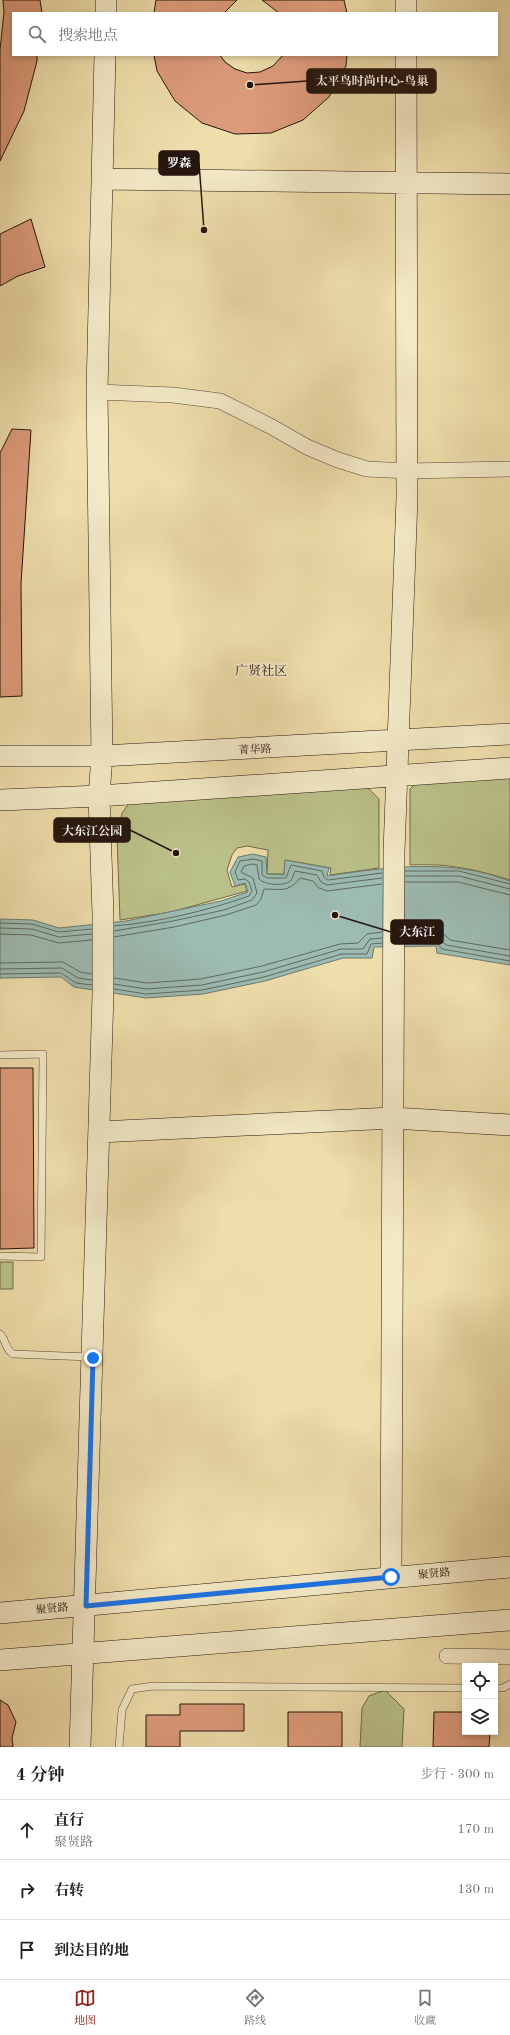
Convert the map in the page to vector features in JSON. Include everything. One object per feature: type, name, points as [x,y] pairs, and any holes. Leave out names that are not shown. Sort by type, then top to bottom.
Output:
[{"type":"street","points":[[106,0],[106,12]]},
{"type":"street","points":[[406,0],[406,12]]},
{"type":"street","points":[[80,1747],[85,1653],[103,994],[103,915],[99,796],[102,756],[96,392],[105,56]]},
{"type":"street","points":[[391,1577],[394,852],[408,471],[406,56]]},
{"type":"street","points":[[102,179],[407,184],[510,184]]},
{"type":"street","points":[[96,392],[173,395],[220,401],[272,427],[307,447],[338,460],[367,469],[408,471],[510,469]]},
{"type":"street","name":"菁华路","points":[[0,756],[102,756],[398,742],[510,734]]},
{"type":"street","points":[[0,800],[99,796],[510,768]]},
{"type":"street","points":[[99,1132],[393,1118],[510,1125]]},
{"type":"street","name":"聚贤路","points":[[0,1613],[510,1567]]},
{"type":"street","points":[[0,1660],[510,1620]]},
{"type":"street","points":[[447,1656],[510,1657]]},
{"type":"lane","points":[[0,1056],[43,1054],[41,1257],[0,1256]]},
{"type":"lane","points":[[0,1334],[4,1338],[7,1350],[13,1354],[93,1358]]},
{"type":"lane","points":[[498,1688],[503,1688],[510,1684]]},
{"type":"lane","points":[[120,1747],[122,1710],[132,1689],[153,1686],[462,1688]]},
{"type":"green space","points":[[510,772],[510,880],[485,873],[449,866],[410,865],[410,789],[418,781]]},
{"type":"green space","points":[[368,788],[379,799],[379,868],[330,875],[331,868],[285,860],[284,874],[267,874],[268,850],[247,846],[237,848],[232,855],[227,870],[232,887],[245,884],[247,891],[171,912],[120,920],[117,837],[122,813],[133,798]]},
{"type":"green space","points":[[0,1262],[13,1262],[13,1289],[0,1289]]},
{"type":"green space","points":[[385,1690],[404,1709],[402,1747],[360,1747],[362,1708],[369,1696]]},
{"type":"water","points":[[253,854],[266,857],[267,874],[284,875],[285,860],[329,868],[327,876],[419,866],[465,869],[510,881],[510,965],[437,953],[436,946],[374,947],[372,958],[343,958],[265,981],[203,994],[146,998],[74,987],[61,977],[0,978],[0,919],[33,920],[59,928],[126,921],[221,901],[248,892],[245,883],[235,886],[230,872],[238,857]]},
{"type":"building","points":[[3,0],[40,0],[42,12],[12,12],[12,56],[37,56],[37,61],[24,111],[0,161],[0,50],[4,12]]},
{"type":"building","points":[[156,0],[237,0],[225,12],[154,12]]},
{"type":"building","points":[[262,0],[344,0],[347,12],[278,12]]},
{"type":"building","points":[[154,56],[221,56],[225,62],[235,69],[247,73],[260,72],[273,66],[282,56],[347,56],[346,66],[329,97],[303,120],[271,133],[235,134],[202,123],[175,101],[157,71]]},
{"type":"building","points":[[31,219],[45,267],[18,276],[0,286],[0,234]]},
{"type":"building","points":[[12,429],[31,430],[21,584],[22,696],[0,697],[0,453]]},
{"type":"building","points":[[0,1068],[33,1068],[34,1248],[0,1249]]},
{"type":"building","points":[[0,1700],[8,1705],[16,1722],[12,1738],[13,1747],[0,1747]]},
{"type":"building","points":[[180,1704],[244,1704],[244,1731],[180,1731],[180,1747],[146,1747],[146,1715],[180,1715]]},
{"type":"building","points":[[288,1712],[342,1712],[342,1747],[288,1747]]},
{"type":"building","points":[[434,1712],[462,1712],[462,1735],[490,1735],[489,1747],[433,1747]]},
{"type":"place","name":"太平鸟时尚中心-鸟巢","points":[[250,85]]},
{"type":"place","name":"罗森","points":[[204,230]]},
{"type":"place","name":"大东江公园","points":[[176,853]]},
{"type":"place","name":"大东江","points":[[335,915]]},
{"type":"district","name":"广贤社区","points":[[261,670]]},
{"type":"route","points":[[93,1358],[86,1606],[391,1577]]}]
